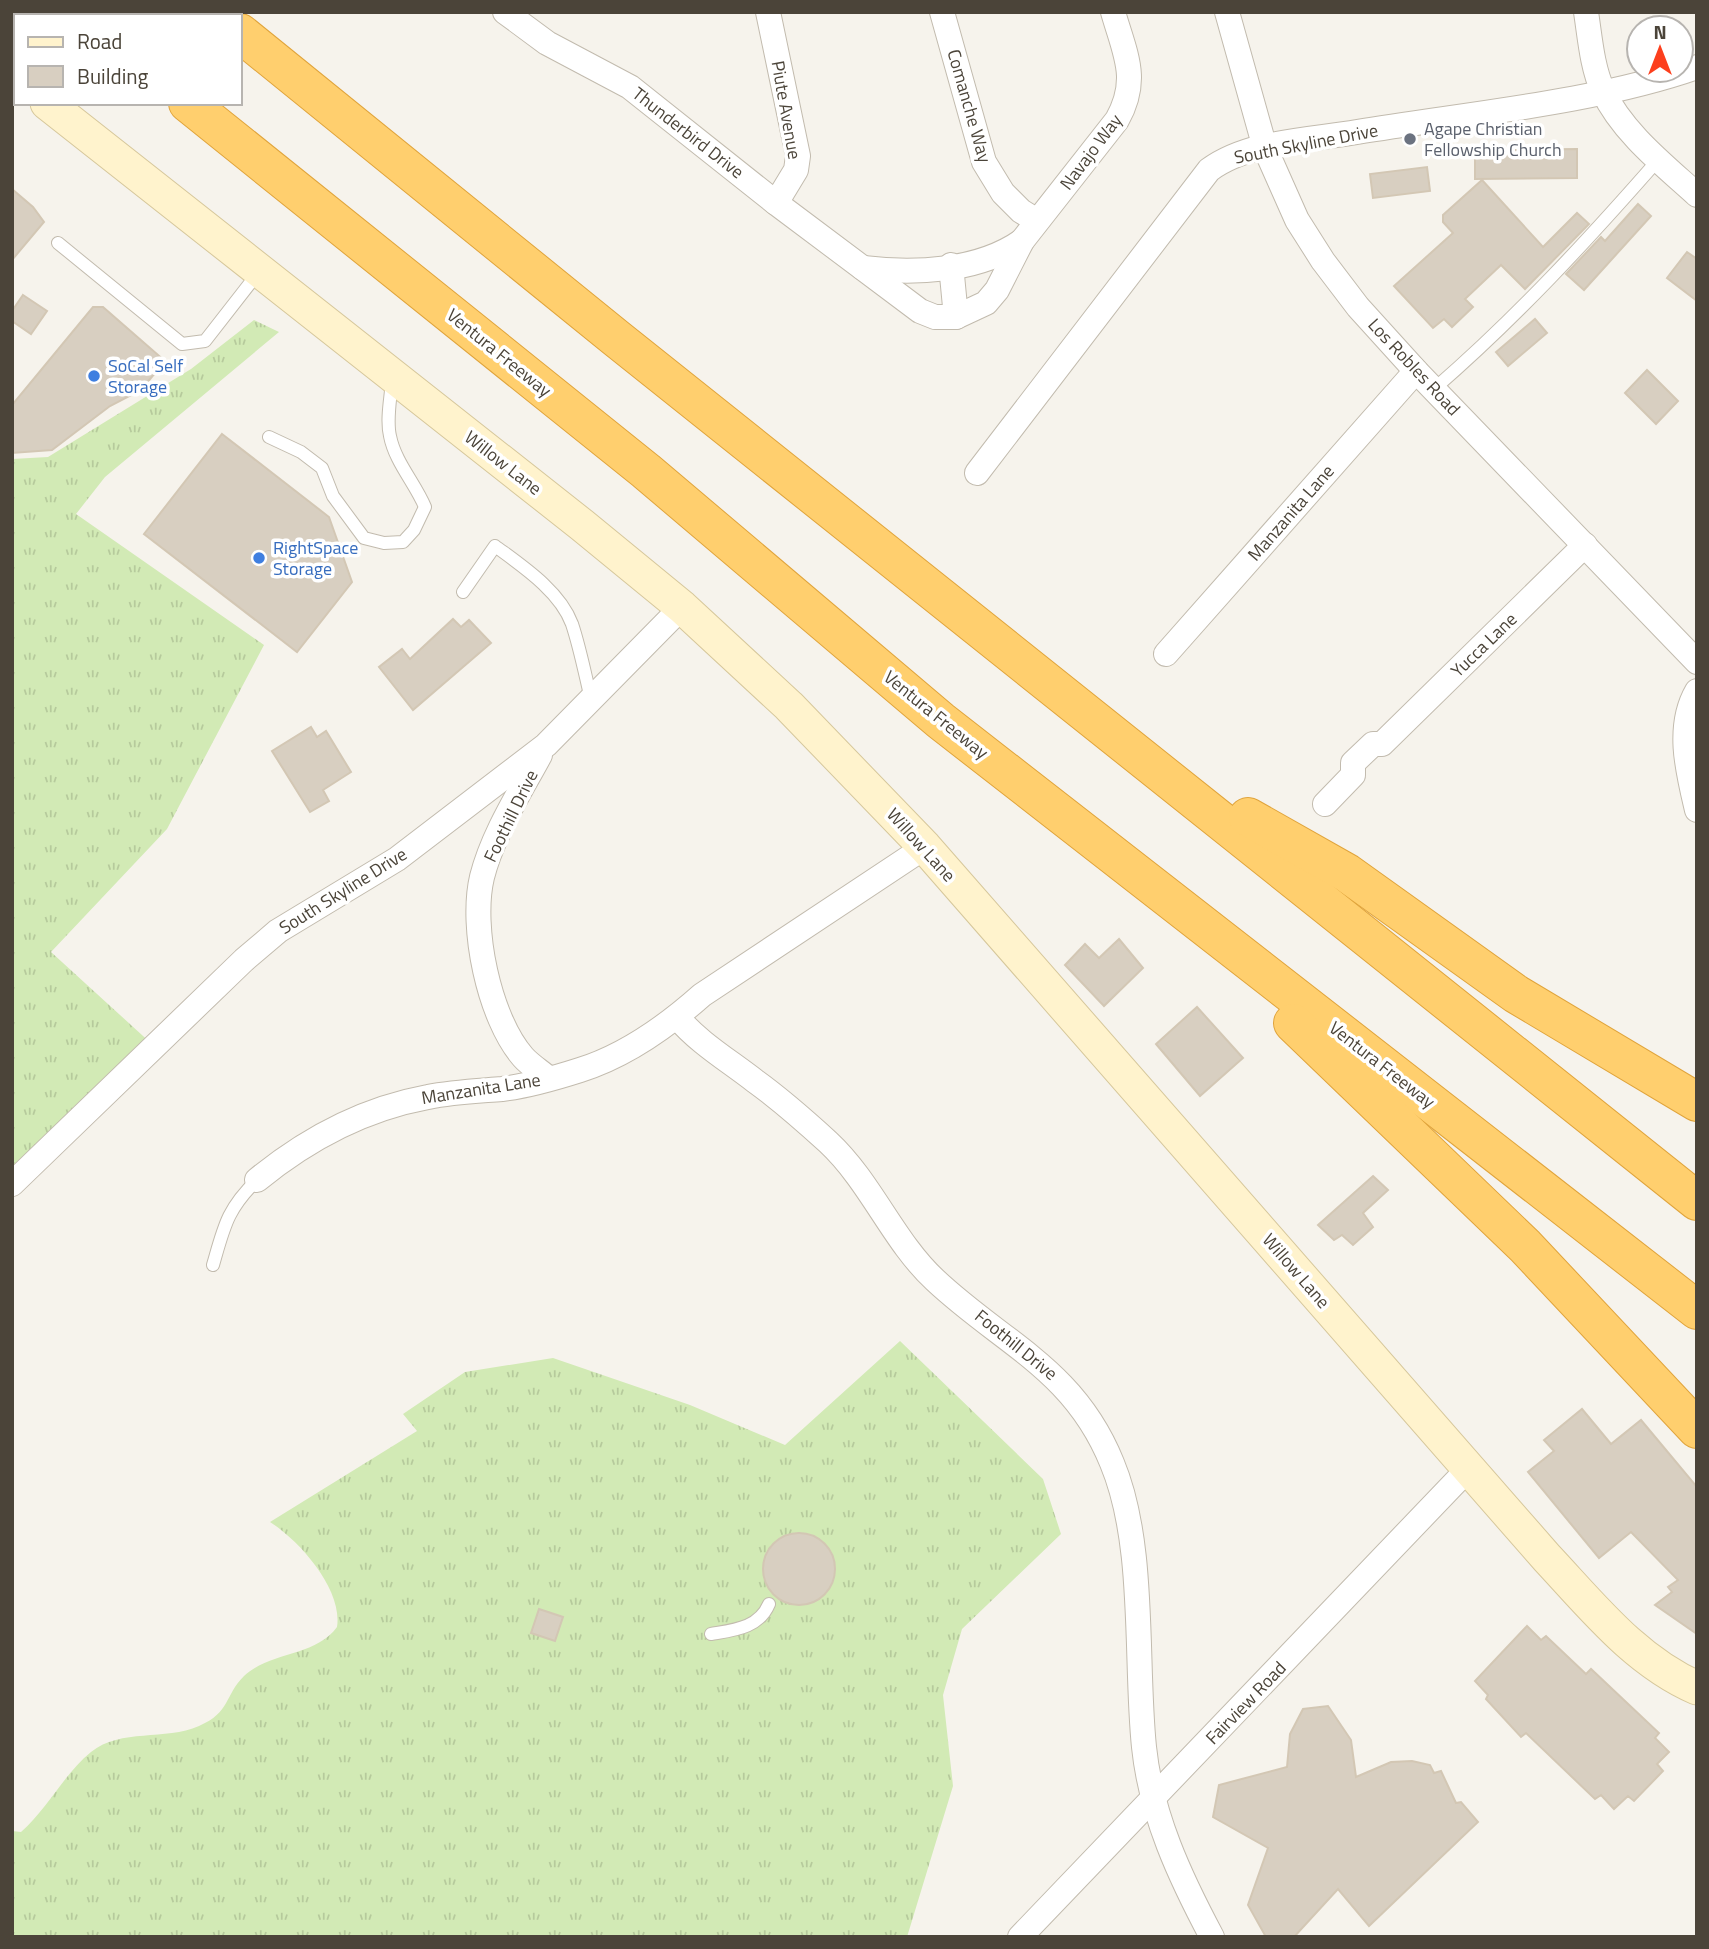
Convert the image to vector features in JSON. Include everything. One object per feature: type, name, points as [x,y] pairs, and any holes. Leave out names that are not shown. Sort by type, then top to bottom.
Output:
[{"type":"highway","points":[[242,35],[1697,1202]]},
{"type":"highway","name":"Ventura Freeway","points":[[190,105],[646,471],[941,721],[1697,1310]]},
{"type":"highway","points":[[941,721],[988,775],[1287,1017],[1525,1247],[1697,1429]]},
{"type":"highway","points":[[1149,761],[1347,873],[1516,994],[1697,1102]]},
{"type":"street","name":"Piute Avenue","points":[[768,12],[798,156],[796,170],[776,203]]},
{"type":"street","name":"Comanche Way","points":[[942,12],[984,162],[1003,193],[1021,211],[1037,221]]},
{"type":"street","name":"Navajo Way","points":[[956,317],[976,309],[997,290],[1022,241],[1117,120],[1128,100],[1131,78],[1113,12]]},
{"type":"street","name":"Los Robles Road","points":[[1227,12],[1265,148],[1297,220],[1323,261],[1358,307],[1416,371],[1697,662]]},
{"type":"street","points":[[1586,12],[1595,66],[1603,92],[1658,160],[1697,195]]},
{"type":"street","name":"Thunderbird Drive","points":[[507,13],[547,43],[629,87],[776,203],[920,311],[935,317],[956,317]]},
{"type":"street","name":"South Skyline Drive","points":[[977,473],[1209,170],[1222,160],[1265,148],[1603,92],[1662,79],[1697,67]]},
{"type":"street","name":"Willow Lane","points":[[50,105],[682,607],[789,705],[925,847],[1619,1636],[1646,1657],[1697,1688]]},
{"type":"street","name":"Navajo Way","points":[[951,265],[986,259],[1009,250],[1022,241]]},
{"type":"street","points":[[862,268],[903,272],[951,265],[956,317]]},
{"type":"street","name":"Manzanita Lane","points":[[1166,654],[1416,371]]},
{"type":"street","name":"Yucca Lane","points":[[1325,804],[1353,775],[1353,763],[1373,744],[1382,744],[1585,545]]},
{"type":"street","name":"South Skyline Drive","points":[[12,1184],[113,1090],[211,988],[278,932],[397,859],[546,746],[682,607]]},
{"type":"street","points":[[1697,691],[1687,714],[1685,734],[1688,774],[1697,810]]},
{"type":"street","name":"Foothill Drive","points":[[546,746],[492,848],[482,879],[480,905],[485,967],[498,1011],[509,1037],[524,1058],[548,1078]]},
{"type":"street","name":"Manzanita Lane","points":[[257,1180],[311,1140],[368,1114],[426,1097],[504,1089],[581,1070],[621,1054],[677,1017],[702,995],[925,847]]},
{"type":"street","name":"Foothill Drive","points":[[677,1017],[691,1033],[758,1083],[828,1142],[854,1168],[934,1280],[1055,1375],[1093,1426],[1113,1464],[1126,1517],[1136,1588],[1144,1749],[1155,1799],[1167,1845],[1212,1937]]},
{"type":"street","name":"Fairview Road","points":[[1020,1937],[1469,1468]]},
{"type":"lane","points":[[1434,388],[1493,338],[1583,247],[1658,160]]},
{"type":"lane","points":[[58,243],[182,344],[205,341],[260,271]]},
{"type":"lane","points":[[269,437],[300,452],[323,468],[333,496],[363,538],[384,543],[403,542],[414,530],[425,507],[414,483],[399,462],[389,435],[392,376]]},
{"type":"lane","points":[[463,592],[495,546],[539,581],[558,601],[571,622],[591,699]]},
{"type":"lane","name":"Manzanita Lane","points":[[213,1265],[227,1218],[237,1200],[257,1180]]},
{"type":"lane","points":[[710,1634],[752,1625],[765,1615],[769,1604]]},
{"type":"green space","points":[[254,320],[279,332],[105,477],[76,514],[264,645],[167,829],[51,952],[154,1046],[12,1184],[12,459],[48,457],[191,369]]},
{"type":"green space","points":[[900,1341],[1043,1479],[1061,1534],[962,1629],[943,1695],[953,1786],[907,1937],[12,1937],[12,1831],[21,1832],[91,1752],[116,1740],[172,1733],[199,1726],[217,1715],[238,1683],[255,1668],[317,1644],[328,1637],[337,1627],[337,1613],[326,1583],[306,1554],[270,1522],[417,1431],[403,1414],[465,1372],[553,1358],[690,1405],[785,1445]]},
{"type":"building","points":[[1577,149],[1577,178],[1475,179],[1475,150]]},
{"type":"building","points":[[1427,167],[1430,191],[1373,198],[1370,174]]},
{"type":"building","points":[[1482,180],[1543,247],[1577,213],[1589,224],[1525,289],[1501,265],[1465,299],[1473,307],[1452,327],[1444,319],[1433,328],[1394,286],[1453,233],[1443,222],[1443,215]]},
{"type":"building","points":[[12,189],[33,207],[44,222],[12,260]]},
{"type":"building","points":[[1638,204],[1651,216],[1584,290],[1566,274],[1601,237],[1605,241]]},
{"type":"building","points":[[1687,252],[1697,259],[1697,301],[1667,278]]},
{"type":"building","points":[[23,295],[47,311],[31,334],[12,321],[12,311]]},
{"type":"building","name":"SoCal Self Storage","points":[[93,307],[103,307],[165,361],[141,390],[110,406],[52,450],[12,453],[12,405]]},
{"type":"building","points":[[1535,319],[1547,333],[1508,366],[1496,352]]},
{"type":"building","points":[[1647,370],[1678,401],[1656,424],[1625,393]]},
{"type":"building","name":"RightSpace Storage","points":[[222,434],[329,517],[352,582],[297,652],[144,534]]},
{"type":"building","points":[[453,619],[461,627],[469,620],[491,643],[413,710],[379,667],[402,649],[410,659]]},
{"type":"building","points":[[311,727],[317,737],[326,731],[351,772],[323,790],[329,801],[310,812],[272,751]]},
{"type":"building","points":[[1119,939],[1143,968],[1104,1006],[1065,965],[1085,944],[1099,958]]},
{"type":"building","points":[[1197,1007],[1243,1058],[1200,1096],[1156,1044]]},
{"type":"building","points":[[1373,1176],[1388,1190],[1363,1213],[1373,1227],[1353,1245],[1342,1235],[1334,1240],[1318,1225]]},
{"type":"building","points":[[1582,1409],[1611,1444],[1641,1420],[1697,1487],[1697,1634],[1655,1605],[1672,1592],[1668,1587],[1678,1580],[1631,1532],[1599,1558],[1528,1472],[1554,1451],[1544,1440]]},
{"type":"building","points":[[799,1533],[819,1539],[829,1549],[835,1569],[829,1589],[819,1599],[799,1605],[779,1599],[769,1589],[763,1569],[769,1549],[779,1539]]},
{"type":"building","points":[[539,1609],[563,1617],[555,1641],[531,1633]]},
{"type":"building","points":[[1527,1626],[1541,1640],[1546,1636],[1586,1674],[1591,1669],[1659,1733],[1655,1738],[1669,1752],[1657,1764],[1663,1771],[1634,1801],[1628,1796],[1614,1809],[1601,1795],[1595,1799],[1526,1733],[1521,1737],[1486,1699],[1488,1695],[1475,1681]]},
{"type":"building","points":[[1328,1706],[1351,1740],[1356,1777],[1391,1762],[1412,1761],[1430,1765],[1434,1773],[1441,1771],[1456,1803],[1461,1802],[1478,1822],[1369,1926],[1338,1889],[1294,1937],[1266,1937],[1248,1905],[1268,1848],[1213,1817],[1219,1785],[1287,1767],[1290,1734],[1303,1709]]},
{"type":"place","name":"Agape Christian Fellowship Church","points":[[1410,139]]},
{"type":"place","name":"SoCal Self Storage","points":[[94,376]]},
{"type":"place","name":"RightSpace Storage","points":[[259,558]]}]
